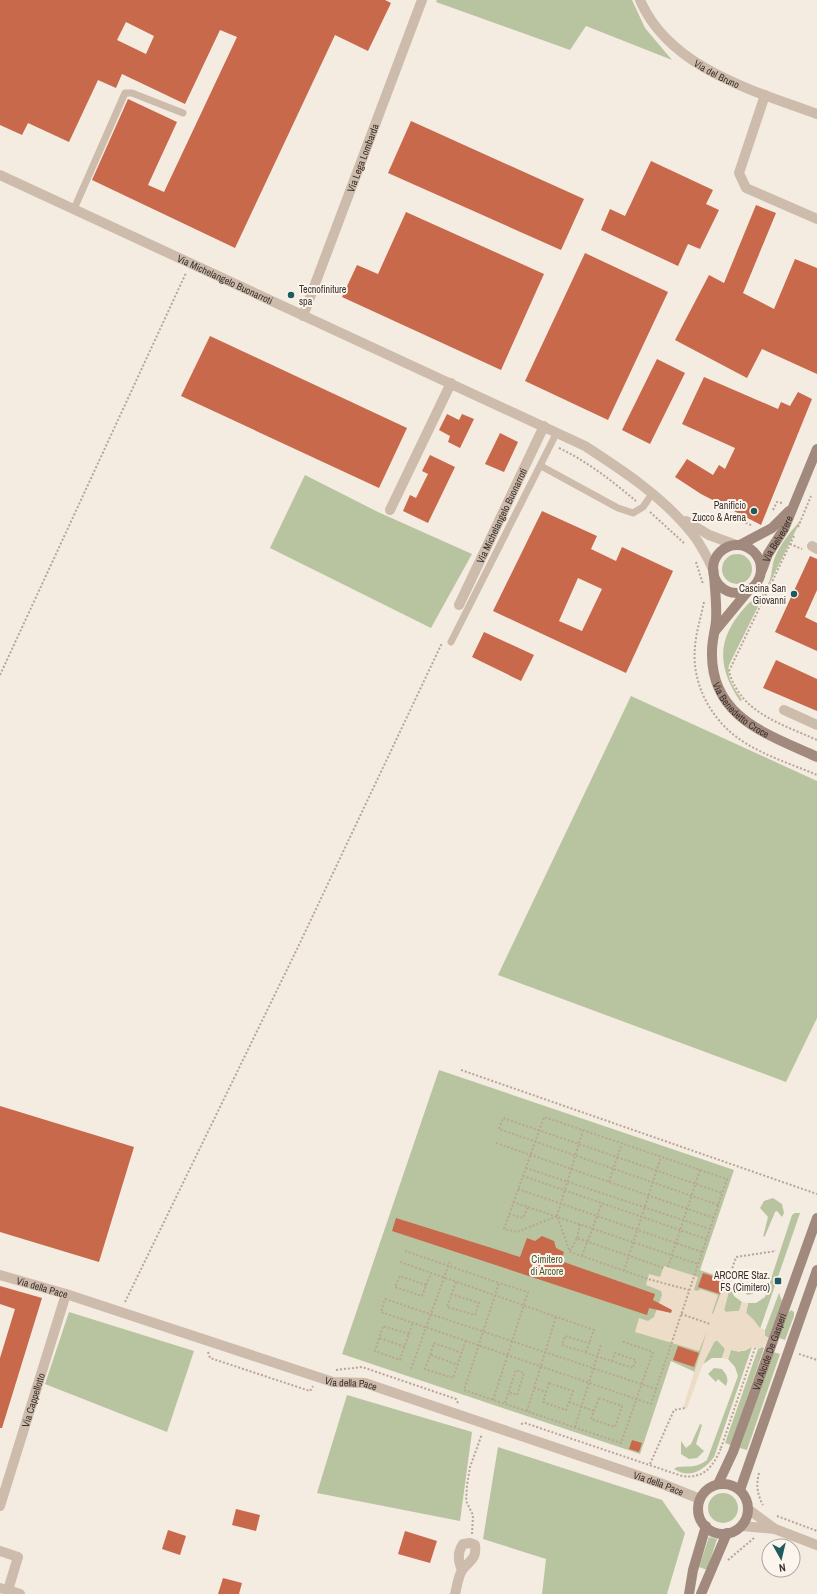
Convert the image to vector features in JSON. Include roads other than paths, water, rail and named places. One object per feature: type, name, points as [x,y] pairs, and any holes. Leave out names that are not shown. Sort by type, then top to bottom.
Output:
[{"type":"street","name":"Via Lega Lombarda","points":[[303,316],[422,0]]},
{"type":"street","name":"Via del Bruno","points":[[640,0],[660,32],[684,54],[700,65],[765,95],[817,114]]},
{"type":"street","points":[[765,95],[739,173],[746,188],[817,219]]},
{"type":"street","name":"Via Michelangelo Buonarroti","points":[[0,175],[191,262],[303,316],[585,446],[627,473],[676,514],[709,535],[738,545]]},
{"type":"street","points":[[390,510],[451,383]]},
{"type":"street","name":"Via Michelangelo Buonarroti","points":[[459,606],[544,426]]},
{"type":"street","name":"Via Belvedere","points":[[738,545],[772,528],[788,505],[817,449]]},
{"type":"street","name":"Via Belvedere","points":[[762,570],[768,554],[784,529],[788,505]]},
{"type":"street","name":"Via Michelangelo Buonarroti","points":[[676,514],[691,531],[714,573]]},
{"type":"street","points":[[738,545],[750,548],[757,554],[762,570],[758,582],[749,590],[740,593],[728,591],[719,584],[714,573],[715,561],[720,552],[728,547],[738,545]]},
{"type":"street","name":"Via Benedetto Croce","points":[[714,573],[716,605],[715,631],[711,650],[714,678],[724,701],[741,718],[761,731],[817,757]]},
{"type":"street","name":"Via Benedetto Croce","points":[[715,631],[749,590]]},
{"type":"street","points":[[784,710],[817,724]]},
{"type":"street","name":"Via Alcide De Gasperi","points":[[718,1484],[733,1452],[817,1218]]},
{"type":"street","name":"Via Alcide De Gasperi","points":[[740,1490],[817,1270]]},
{"type":"street","name":"Via della Pace","points":[[0,1275],[66,1294],[318,1378],[333,1382],[365,1383],[660,1483],[700,1499]]},
{"type":"street","name":"Via Cappellotto","points":[[0,1506],[66,1294]]},
{"type":"street","points":[[742,1526],[748,1509],[746,1498],[740,1490],[726,1484],[718,1484],[704,1492],[700,1499],[699,1513],[706,1526],[715,1532],[727,1533],[742,1526],[775,1529],[817,1545]]},
{"type":"street","points":[[748,1509],[775,1529]]},
{"type":"street","points":[[689,1594],[693,1570],[706,1526]]},
{"type":"street","points":[[701,1594],[727,1533]]},
{"type":"street","points":[[455,1594],[462,1570],[474,1559],[476,1552],[475,1545],[470,1543],[463,1544],[460,1549],[458,1556],[462,1570]]},
{"type":"street","points":[[0,1551],[18,1557],[4,1589],[20,1594]]},
{"type":"lane","points":[[74,209],[124,93],[132,93],[183,113]]},
{"type":"lane","points":[[451,642],[557,432]]},
{"type":"lane","points":[[541,466],[618,508],[633,513],[643,507],[652,494]]},
{"type":"place","name":"Tecnofiniture spa","points":[[291,295]]},
{"type":"place","name":"Panificio Zucco & Arena","points":[[754,511]]},
{"type":"place","name":"Cascina San Giovanni","points":[[794,594]]},
{"type":"place","name":"ARCORE Staz. FS (Cimitero)","points":[[778,1281]]},
{"type":"park label","name":"Cimitero di Arcore","points":[[547,1264]]}]
